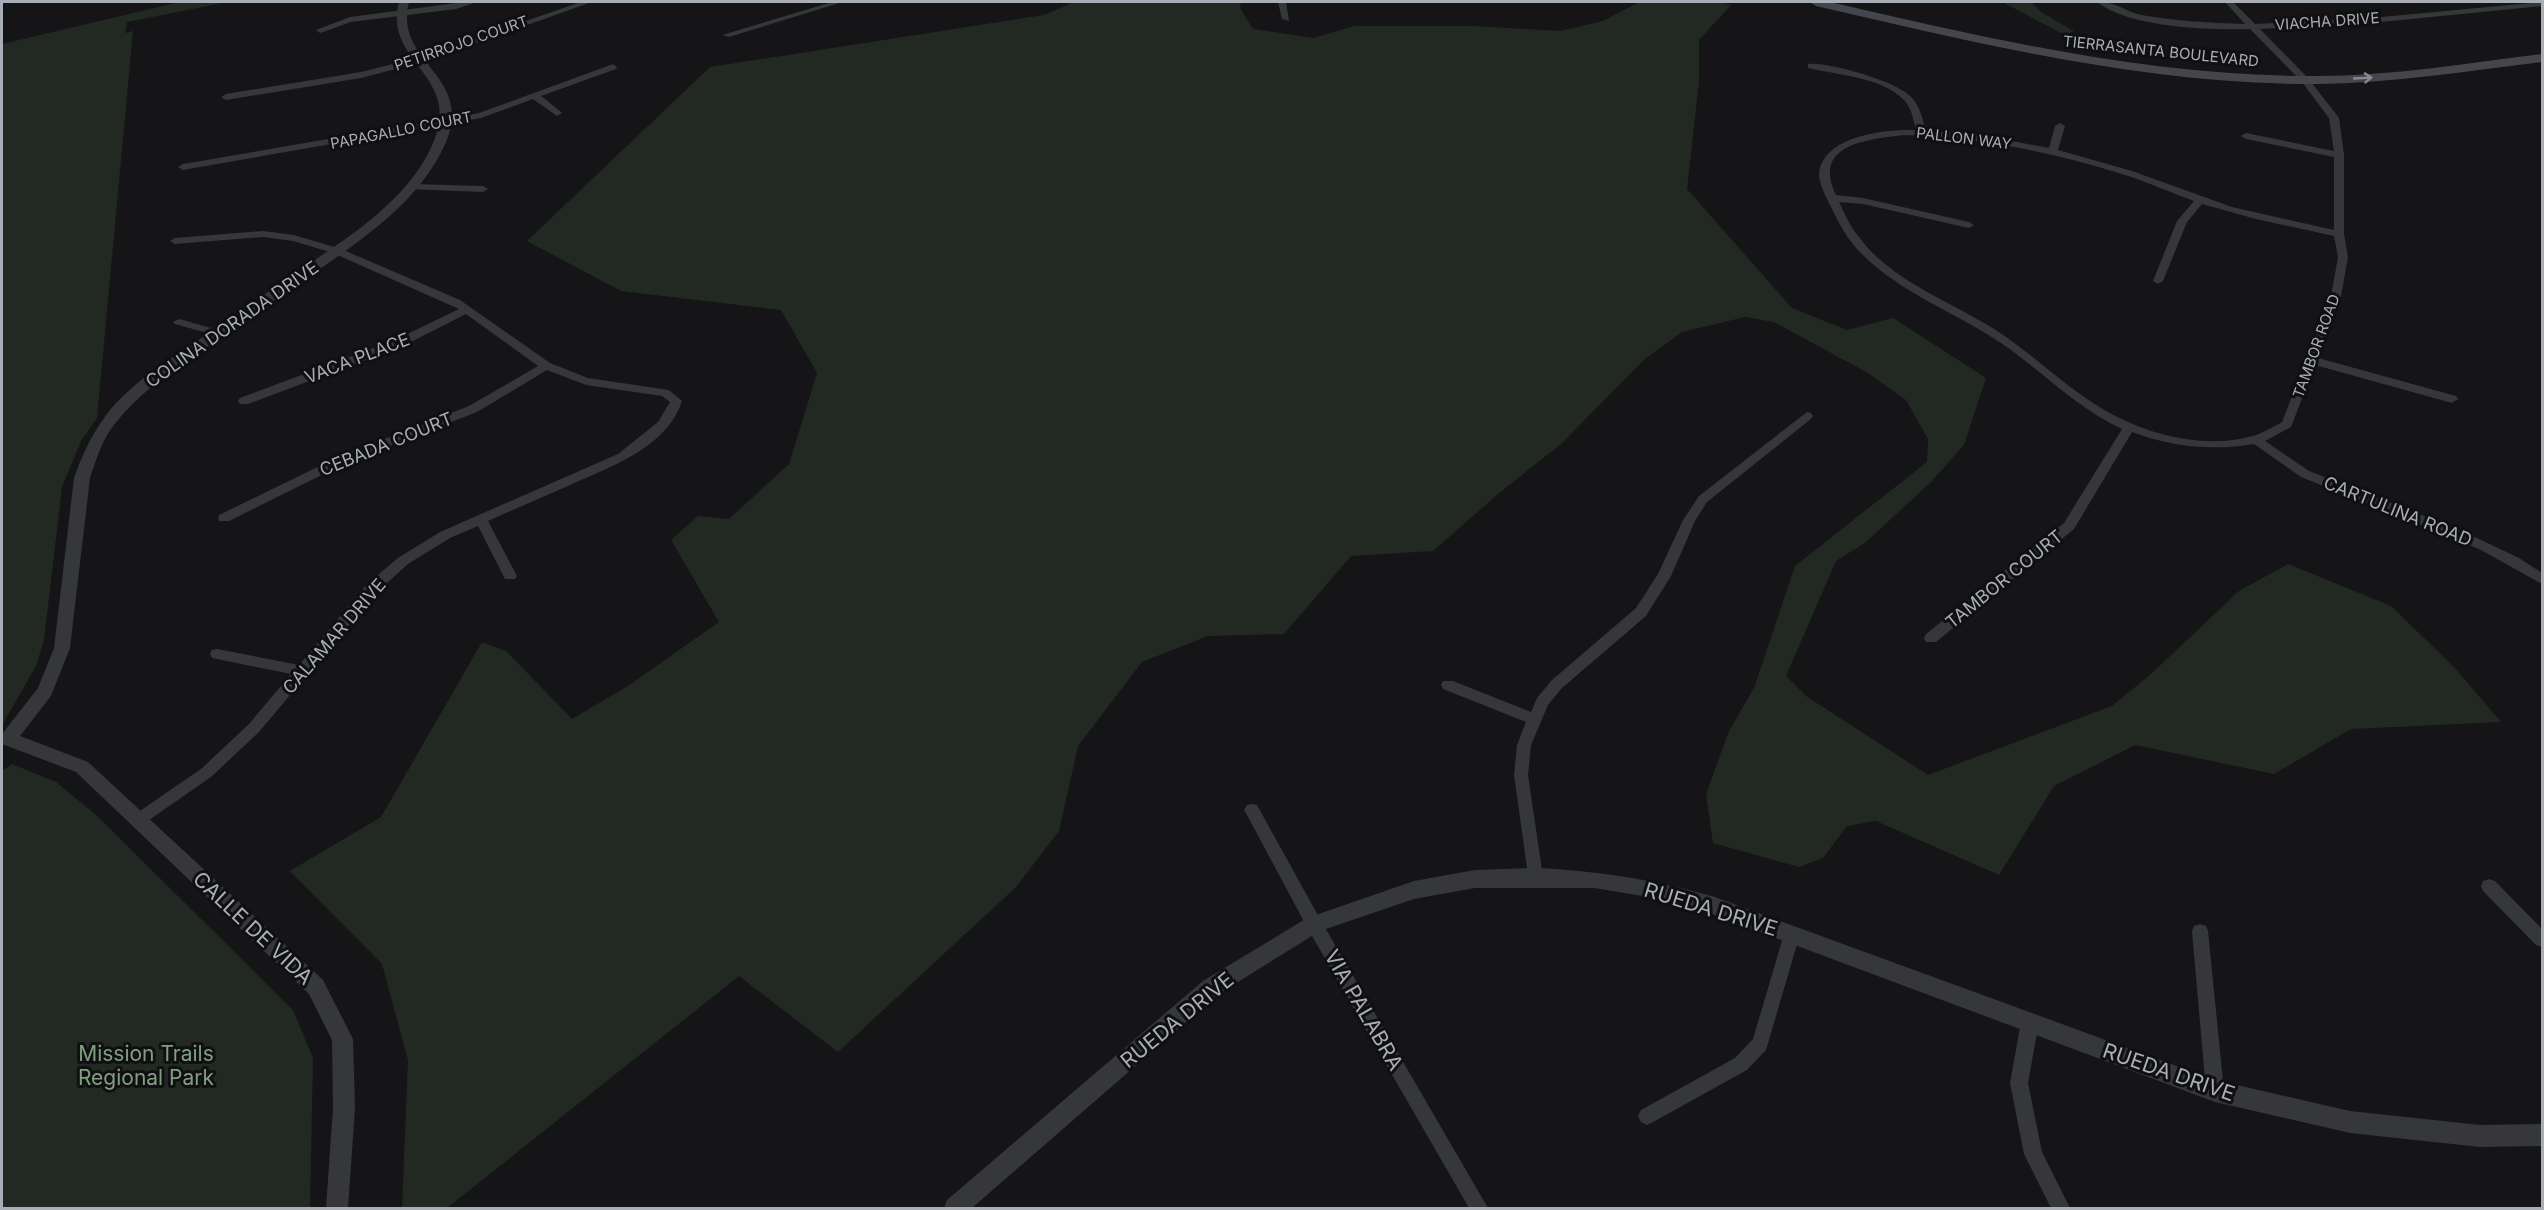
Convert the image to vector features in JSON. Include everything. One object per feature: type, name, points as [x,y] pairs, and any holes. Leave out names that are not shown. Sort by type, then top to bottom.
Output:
[{"type":"main road","name":"TIERRASANTA BOULEVARD","points":[[1816,2],[2041,53],[2100,64],[2210,76],[2305,80],[2370,77],[2542,58]]},
{"type":"main road","name":"TIERRASANTA BOULEVARD","points":[[1858,2],[2097,53],[2202,65],[2293,68],[2369,65],[2542,45]]},
{"type":"street","points":[[320,30],[350,20],[402,8],[456,6],[473,2]]},
{"type":"street","name":"PETIRROJO COURT","points":[[226,96],[361,75],[420,60],[565,7],[588,2]]},
{"type":"street","points":[[726,35],[839,2]]},
{"type":"street","points":[[1282,2],[1286,19]]},
{"type":"street","name":"VIACHA DRIVE","points":[[2101,2],[2124,14],[2152,21],[2255,27],[2542,3]]},
{"type":"street","name":"TAMBOR ROAD","points":[[2130,426],[2174,440],[2214,445],[2256,440],[2287,424],[2336,296],[2343,257],[2339,234],[2339,155],[2334,118],[2305,80],[2229,2]]},
{"type":"street","points":[[402,8],[399,27],[406,43],[434,77],[443,96],[446,122]]},
{"type":"street","points":[[1811,66],[1881,82],[1897,89],[1915,107],[1921,131]]},
{"type":"street","name":"PAPAGALLO COURT","points":[[183,167],[481,115],[613,67]]},
{"type":"street","points":[[534,95],[557,113]]},
{"type":"street","name":"COLINA DORADA DRIVE","points":[[5,743],[45,691],[62,648],[82,478],[90,455],[108,422],[151,379],[337,251],[376,221],[427,168],[446,122]]},
{"type":"street","points":[[2052,153],[2060,126]]},
{"type":"street","name":"PALLON WAY","points":[[2130,426],[2089,405],[2009,344],[1967,316],[1899,279],[1860,245],[1832,198],[1822,174],[1828,158],[1840,148],[1873,135],[1921,131],[2018,145],[2131,174],[2200,200],[2339,234]]},
{"type":"street","points":[[2246,136],[2339,155]]},
{"type":"street","points":[[411,187],[483,189]]},
{"type":"street","points":[[1832,198],[1863,201],[1969,225]]},
{"type":"street","points":[[2158,281],[2182,221],[2200,200]]},
{"type":"street","points":[[175,241],[232,234],[263,234],[294,238],[337,251],[466,309],[546,366]]},
{"type":"street","name":"VACA PLACE","points":[[244,401],[399,343],[466,309]]},
{"type":"street","points":[[178,322],[218,333]]},
{"type":"street","points":[[2311,360],[2452,399]]},
{"type":"street","name":"CALAMAR DRIVE","points":[[139,820],[206,773],[254,728],[371,590],[403,561],[446,535],[622,457],[635,449],[674,412],[676,400],[665,393],[586,381],[546,366]]},
{"type":"street","name":"CEBADA COURT","points":[[224,518],[342,460],[473,409],[546,366]]},
{"type":"street","points":[[1535,877],[1521,775],[1524,745],[1542,702],[1557,684],[1641,612],[1664,576],[1689,520],[1703,499],[1807,416]]},
{"type":"street","name":"TAMBOR COURT","points":[[1931,638],[2069,526],[2130,426]]},
{"type":"street","name":"CARTULINA ROAD","points":[[2256,440],[2306,474],[2468,537],[2522,565],[2542,579]]},
{"type":"street","points":[[481,520],[510,576]]},
{"type":"street","points":[[217,654],[302,671]]},
{"type":"street","points":[[1448,685],[1534,719]]},
{"type":"street","name":"CALLE DE VIDA","points":[[5,743],[82,767],[316,987],[342,1039],[344,1108],[337,1209]]},
{"type":"street","name":"VIA PALABRA","points":[[1252,810],[1314,924],[1479,1209]]},
{"type":"street","name":"RUEDA DRIVE","points":[[955,1209],[1210,988],[1314,924],[1414,890],[1475,879],[1535,877],[1594,879],[1649,888],[1712,905],[2215,1090],[2350,1122],[2480,1136],[2542,1135]]},
{"type":"street","points":[[2489,886],[2542,940]]},
{"type":"street","points":[[2200,931],[2215,1090]]},
{"type":"street","points":[[1647,1116],[1741,1064],[1760,1044],[1792,934]]},
{"type":"street","points":[[2030,1022],[2019,1083],[2033,1154],[2061,1209]]},
{"type":"green space","points":[[180,2],[227,2],[127,22],[125,33],[133,31],[97,418],[81,441],[62,487],[44,640],[36,666],[2,725],[2,44]]},
{"type":"green space","points":[[1074,2],[1241,2],[1240,8],[1253,29],[1314,38],[1354,26],[1473,26],[1560,31],[1603,21],[1639,2],[1721,2],[1731,5],[1699,40],[1699,81],[1687,189],[1792,308],[1847,330],[1893,318],[1986,378],[1964,445],[1930,483],[1866,542],[1836,561],[1786,676],[1806,696],[1928,775],[2112,706],[2151,674],[2239,591],[2288,564],[2391,606],[2454,667],[2501,722],[2351,729],[2274,774],[2135,745],[2054,786],[1999,875],[1876,821],[1847,826],[1823,858],[1799,867],[1713,843],[1706,794],[1729,731],[1754,688],[1795,566],[1927,462],[1928,439],[1906,400],[1868,373],[1774,322],[1745,317],[1682,332],[1645,359],[1561,444],[1498,494],[1433,551],[1351,556],[1284,634],[1208,636],[1142,662],[1078,746],[1059,831],[1016,887],[838,1052],[739,976],[447,1208],[402,1208],[408,1060],[382,964],[290,871],[381,817],[482,642],[506,651],[572,719],[628,686],[719,622],[671,540],[698,516],[729,519],[789,464],[817,373],[781,310],[621,291],[527,241],[710,67],[1044,15]]},
{"type":"green space","points":[[2002,2],[2031,2],[2041,12],[2074,31],[2065,35]]},
{"type":"green space","name":"Mission Trails Regional Park","points":[[12,764],[56,782],[95,814],[293,1010],[313,1058],[310,1208],[2,1208],[2,771]]}]
